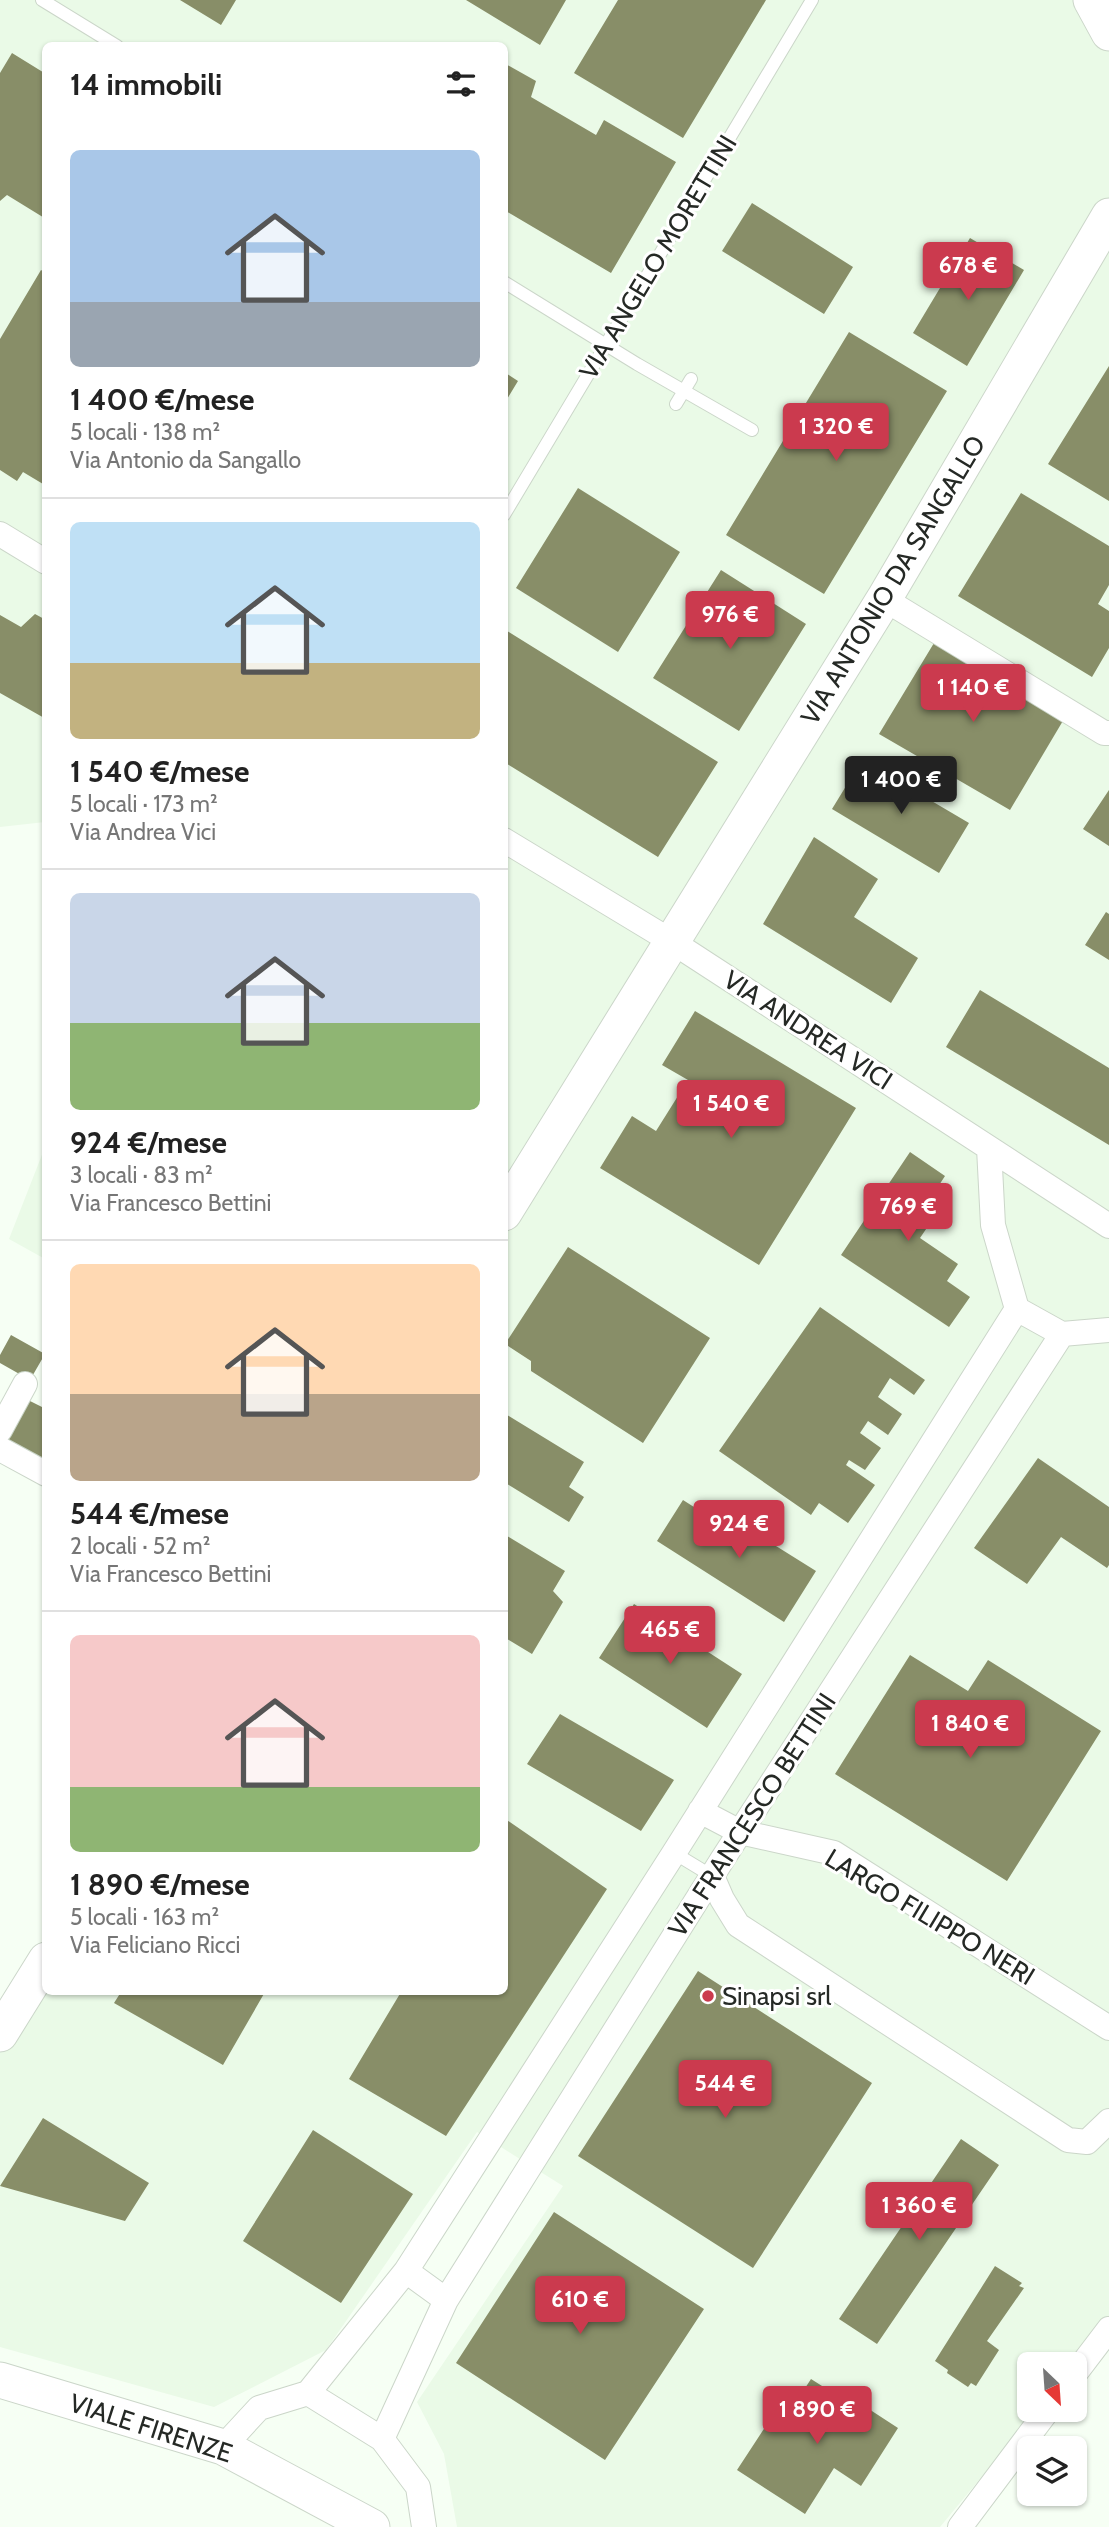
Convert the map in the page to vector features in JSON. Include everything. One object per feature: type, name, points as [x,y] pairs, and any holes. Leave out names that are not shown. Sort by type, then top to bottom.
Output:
[{"type":"street","points":[[1091,0],[1109,33]]},
{"type":"street","name":"VIA ANTONIO DA SANGALLO","points":[[508,1206],[884,599],[1109,216]]},
{"type":"street","points":[[0,534],[42,560]]},
{"type":"street","points":[[884,599],[1104,733],[1109,733]]},
{"type":"street","name":"VIA ANDREA VICI","points":[[508,842],[671,941],[1109,1226]]},
{"type":"street","points":[[989,1148],[993,1225],[1017,1309],[1062,1334],[1109,1330]]},
{"type":"street","name":"VIA FRANCESCO BETTINI","points":[[308,2393],[406,2270],[674,1853],[1017,1309]]},
{"type":"street","name":"VIA FRANCESCO BETTINI","points":[[382,2438],[446,2300],[740,1832],[1062,1334]]},
{"type":"street","points":[[0,1430],[25,1384]]},
{"type":"street","points":[[0,1449],[42,1472]]},
{"type":"street","name":"LARGO FILIPPO NERI","points":[[700,1811],[740,1832],[834,1853],[1109,2028]]},
{"type":"street","points":[[712,1876],[738,1925],[1068,2140],[1087,2142],[1109,2121]]},
{"type":"street","points":[[0,2034],[42,1966]]},
{"type":"street","points":[[406,2270],[446,2300]]},
{"type":"street","points":[[1087,2358],[1109,2329]]},
{"type":"street","name":"VIALE FIRENZE","points":[[0,2380],[223,2447],[372,2527]]},
{"type":"street","points":[[223,2447],[259,2408],[308,2393],[382,2438],[418,2487],[424,2527]]},
{"type":"street","points":[[960,2527],[1039,2422]]},
{"type":"lane","points":[[42,0],[110,42]]},
{"type":"lane","name":"VIA ANGELO MORETTINI","points":[[508,508],[812,0]]},
{"type":"lane","points":[[508,284],[752,430]]},
{"type":"lane","points":[[676,404],[691,379]]},
{"type":"lane","points":[[674,1853],[712,1876]]},
{"type":"shaded area","points":[[0,0],[1109,0],[1109,2323],[1084,2352],[1017,2352],[1017,2422],[1027,2422],[940,2527],[457,2527],[444,2454],[417,2402],[563,2186],[477,2132],[326,2350],[214,2407],[0,2347],[0,2038],[43,1995],[508,1995],[508,42],[42,42],[42,822],[0,827]]},
{"type":"shaded area","points":[[42,1155],[42,1257],[9,1239]]},
{"type":"building","points":[[180,0],[236,0],[221,25]]},
{"type":"building","points":[[466,0],[566,0],[540,45]]},
{"type":"building","points":[[618,0],[766,0],[683,138],[574,73]]},
{"type":"building","points":[[12,53],[42,72],[42,217],[7,195],[0,201],[0,73]]},
{"type":"building","points":[[508,65],[536,81],[531,97],[596,135],[604,120],[676,162],[611,273],[508,212]]},
{"type":"building","points":[[752,203],[853,267],[824,314],[722,251]]},
{"type":"building","points":[[970,238],[1024,270],[967,366],[913,333]]},
{"type":"building","points":[[42,271],[42,483],[23,472],[17,481],[0,470],[0,339]]},
{"type":"building","points":[[849,332],[947,391],[824,594],[726,535]]},
{"type":"building","points":[[1109,366],[1109,501],[1048,464]]},
{"type":"building","points":[[508,375],[518,381],[508,397]]},
{"type":"building","points":[[578,488],[680,552],[618,652],[516,588]]},
{"type":"building","points":[[1021,493],[1109,546],[1109,585],[1098,604],[1109,611],[1109,648],[1092,677],[958,596]]},
{"type":"building","points":[[721,570],[806,624],[739,731],[653,678]]},
{"type":"building","points":[[35,614],[42,618],[42,717],[0,693],[0,615],[21,627]]},
{"type":"building","points":[[508,631],[718,762],[658,857],[508,764]]},
{"type":"building","points":[[937,638],[1067,714],[1010,810],[879,734]]},
{"type":"building","points":[[862,760],[969,823],[939,873],[832,809]]},
{"type":"building","points":[[1109,790],[1109,846],[1083,829]]},
{"type":"building","points":[[814,837],[878,879],[854,917],[918,958],[891,1003],[763,924]]},
{"type":"building","points":[[1106,912],[1109,914],[1109,960],[1085,945]]},
{"type":"building","points":[[980,990],[1109,1068],[1109,1145],[946,1047]]},
{"type":"building","points":[[695,1011],[856,1108],[759,1265],[600,1168],[632,1116],[656,1131],[688,1080],[662,1065]]},
{"type":"building","points":[[910,1152],[945,1176],[928,1202],[939,1210],[920,1238],[958,1264],[947,1281],[970,1297],[949,1327],[841,1255]]},
{"type":"building","points":[[568,1247],[710,1338],[643,1443],[531,1371],[531,1361],[508,1346],[508,1339]]},
{"type":"building","points":[[820,1307],[925,1380],[914,1395],[890,1378],[878,1397],[902,1414],[888,1435],[868,1421],[860,1433],[881,1448],[865,1470],[849,1460],[846,1465],[875,1485],[848,1523],[819,1503],[811,1515],[719,1451]]},
{"type":"building","points":[[11,1335],[42,1352],[42,1359],[30,1380],[0,1363],[0,1355]]},
{"type":"building","points":[[22,1397],[42,1407],[42,1468],[0,1447]]},
{"type":"building","points":[[508,1415],[584,1462],[569,1487],[584,1497],[569,1522],[508,1484]]},
{"type":"building","points":[[1038,1458],[1109,1507],[1107,1568],[1061,1537],[1027,1584],[974,1548]]},
{"type":"building","points":[[683,1500],[733,1532],[739,1523],[816,1571],[784,1622],[657,1541]]},
{"type":"building","points":[[508,1536],[565,1571],[553,1591],[563,1602],[532,1654],[508,1639]]},
{"type":"building","points":[[634,1604],[742,1674],[707,1728],[599,1658]]},
{"type":"building","points":[[910,1655],[968,1691],[988,1660],[1101,1731],[1007,1881],[835,1774]]},
{"type":"building","points":[[560,1714],[674,1780],[641,1831],[527,1764]]},
{"type":"building","points":[[508,1821],[607,1889],[446,2136],[349,2079],[399,1995],[508,1995]]},
{"type":"building","points":[[698,1971],[872,2083],[753,2268],[578,2156]]},
{"type":"building","points":[[119,1995],[263,1995],[223,2065],[114,2003]]},
{"type":"building","points":[[43,2118],[149,2183],[125,2221],[0,2186]]},
{"type":"building","points":[[313,2130],[413,2194],[341,2303],[243,2241]]},
{"type":"building","points":[[961,2139],[999,2165],[877,2344],[839,2319]]},
{"type":"building","points":[[554,2212],[704,2309],[605,2460],[456,2363]]},
{"type":"building","points":[[995,2266],[1022,2283],[1019,2286],[1024,2288],[987,2341],[999,2350],[976,2386],[971,2383],[968,2387],[935,2361]]},
{"type":"building","points":[[811,2379],[852,2405],[855,2400],[898,2428],[861,2486],[834,2468],[805,2514],[737,2470],[771,2418],[781,2425]]},
{"type":"place","name":"Sinapsi srl","points":[[708,1996]]}]
